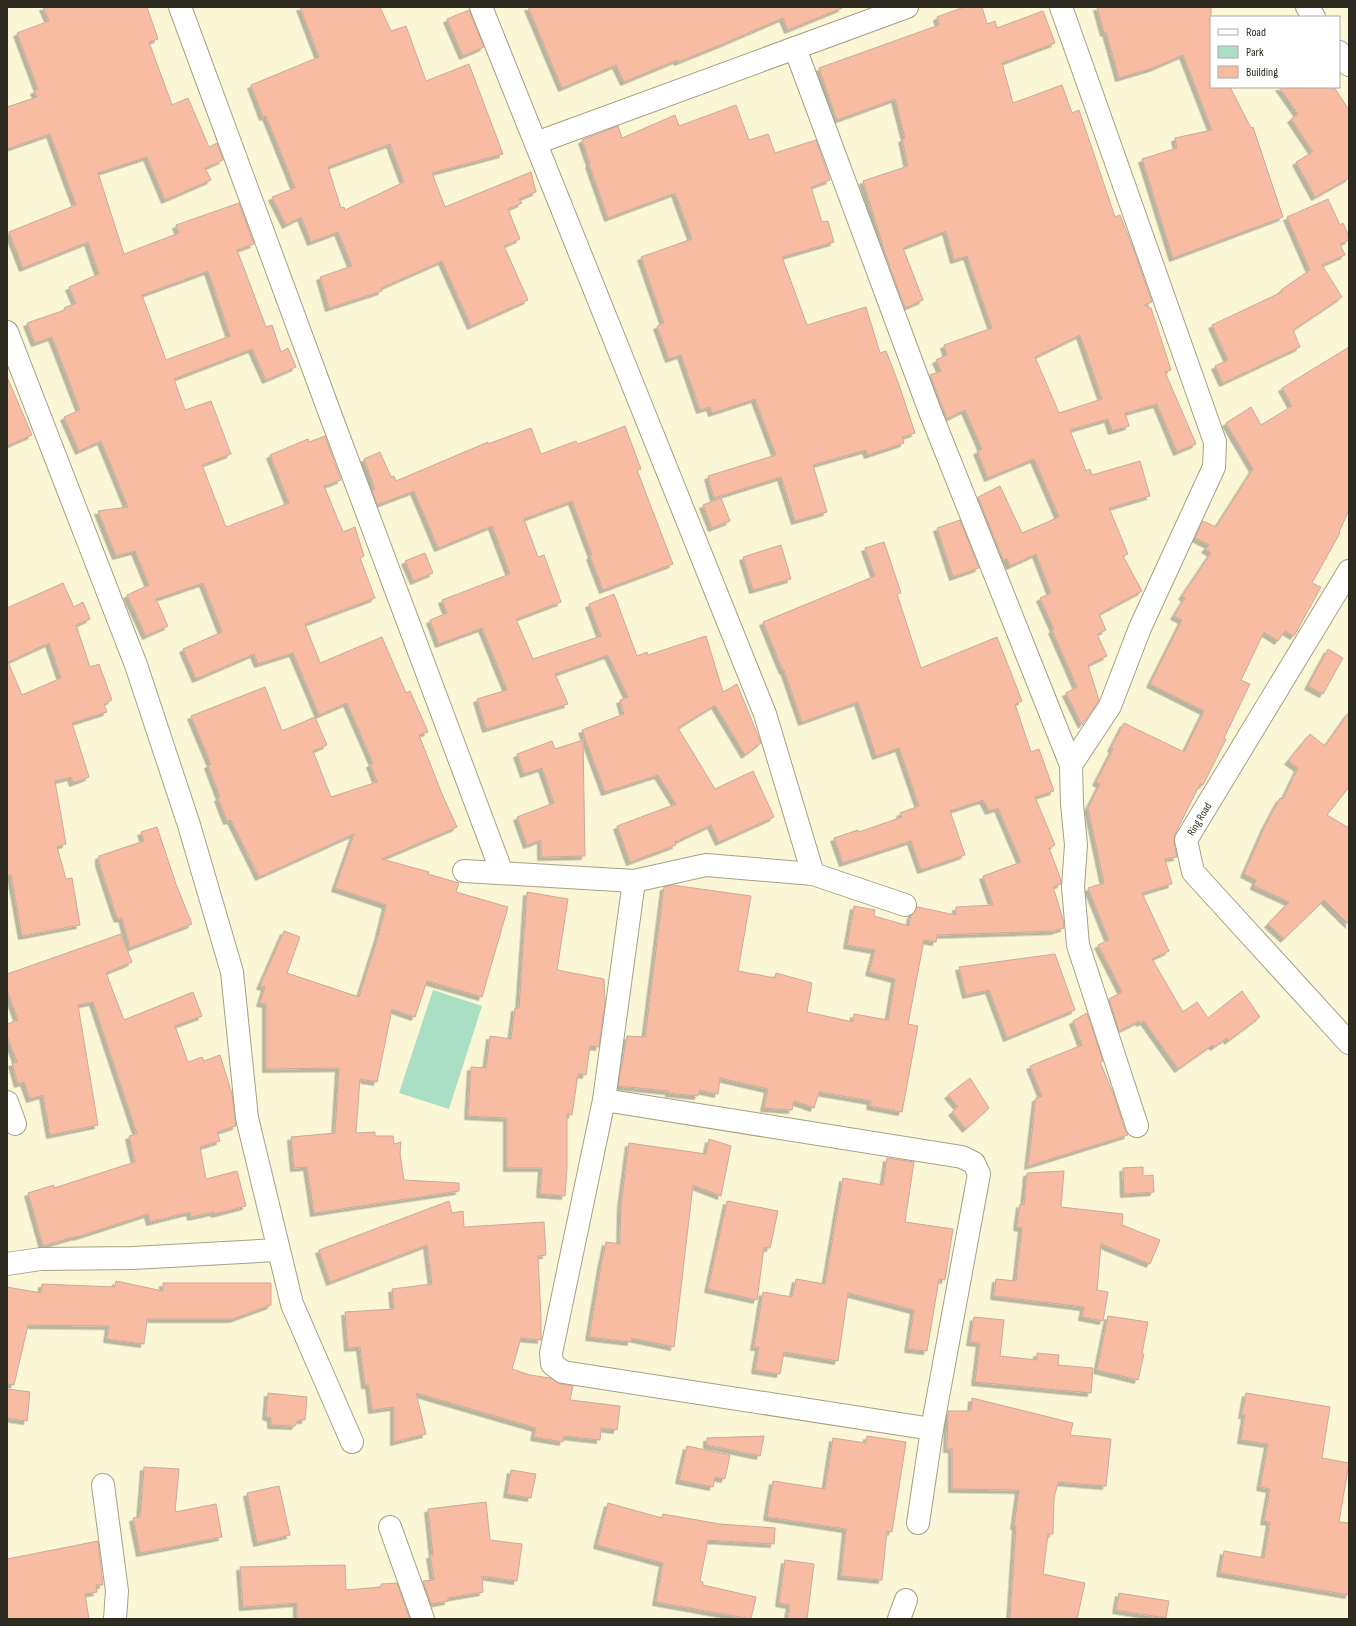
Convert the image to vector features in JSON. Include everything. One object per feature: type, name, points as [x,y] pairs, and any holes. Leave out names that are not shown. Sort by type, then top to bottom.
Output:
[{"type":"street","points":[[180,7],[502,874]]},
{"type":"street","points":[[481,7],[765,714],[812,874]]},
{"type":"street","points":[[536,143],[906,7]]},
{"type":"street","points":[[1061,7],[1215,442],[1214,467],[1140,628],[1110,706],[1071,765]]},
{"type":"street","points":[[1306,7],[1313,16]]},
{"type":"street","points":[[795,48],[929,409],[1071,765],[1072,804],[1076,845],[1073,887],[1078,945],[1137,1126]]},
{"type":"street","points":[[1340,53],[1349,65]]},
{"type":"street","points":[[7,332],[136,665],[193,839],[232,972],[247,1118],[292,1304],[352,1442]]},
{"type":"street","name":"Ring Road","points":[[1349,571],[1186,840],[1193,872],[1349,1043]]},
{"type":"street","points":[[464,871],[634,881],[706,865],[812,874],[905,905]]},
{"type":"street","points":[[634,881],[604,1100],[551,1353],[552,1364],[563,1372],[932,1429]]},
{"type":"street","points":[[604,1100],[962,1157],[974,1163],[979,1174],[932,1429],[918,1523]]},
{"type":"street","points":[[7,1102],[15,1124]]},
{"type":"street","points":[[7,1264],[41,1259],[133,1258],[278,1250]]},
{"type":"street","points":[[104,1485],[117,1591],[115,1619]]},
{"type":"street","points":[[390,1527],[423,1619]]},
{"type":"green space","points":[[433,990],[482,1006],[449,1109],[399,1093]]},
{"type":"building","points":[[43,7],[147,7],[158,39],[149,42],[172,105],[188,98],[209,147],[217,143],[223,160],[205,168],[211,180],[165,200],[147,157],[98,173],[124,254],[179,233],[176,225],[239,203],[254,244],[237,250],[266,327],[272,325],[281,352],[288,348],[296,367],[266,380],[252,349],[174,379],[185,410],[211,401],[231,454],[202,465],[226,527],[289,503],[270,455],[308,439],[309,442],[325,436],[341,480],[324,486],[343,532],[355,527],[364,556],[360,558],[375,598],[305,624],[320,663],[382,637],[406,693],[410,691],[428,732],[419,735],[442,794],[457,827],[382,859],[429,872],[428,874],[459,883],[456,892],[508,907],[482,997],[427,981],[415,1017],[392,1009],[377,1082],[360,1079],[356,1133],[375,1132],[375,1136],[393,1136],[394,1144],[401,1142],[400,1154],[404,1180],[459,1183],[459,1191],[314,1213],[307,1167],[294,1168],[291,1137],[335,1133],[339,1068],[266,1069],[266,1004],[260,1003],[265,987],[260,986],[284,931],[300,937],[287,973],[359,997],[378,937],[386,905],[335,888],[354,834],[259,877],[231,820],[227,821],[208,765],[211,764],[191,716],[265,687],[282,731],[315,717],[327,745],[313,751],[331,797],[377,782],[370,764],[373,763],[347,703],[319,715],[293,653],[258,664],[254,654],[196,679],[183,649],[222,632],[203,583],[156,599],[168,626],[146,636],[127,595],[149,585],[135,551],[116,556],[98,511],[128,507],[101,441],[79,451],[64,417],[80,410],[52,337],[35,343],[27,323],[65,310],[64,308],[76,303],[69,287],[99,274],[88,242],[23,268],[9,232],[76,205],[50,134],[7,149],[7,107],[37,97],[34,91],[38,89],[17,33],[49,21]],"holes":[[[208,271],[230,336],[166,360],[142,295]]]},
{"type":"building","points":[[300,7],[380,7],[391,31],[406,26],[426,81],[469,64],[503,154],[432,173],[445,207],[531,172],[536,192],[519,199],[522,203],[508,209],[520,239],[504,246],[528,300],[471,326],[442,261],[381,288],[382,291],[329,308],[320,277],[352,266],[338,232],[311,242],[301,217],[286,225],[272,197],[295,188],[266,116],[263,117],[251,85],[319,57]],"holes":[[[390,144],[404,182],[345,210],[344,207],[341,208],[328,167]]]},
{"type":"building","points":[[528,7],[842,8],[788,30],[783,18],[678,62],[677,60],[624,82],[616,65],[562,88]]},
{"type":"building","points":[[964,7],[982,7],[987,24],[995,21],[997,28],[1043,11],[1055,43],[1002,63],[1013,103],[1062,85],[1072,113],[1079,110],[1115,217],[1120,215],[1152,302],[1144,305],[1151,308],[1171,370],[1165,372],[1196,444],[1177,452],[1157,404],[1125,413],[1129,426],[1112,431],[1108,419],[1070,430],[1086,471],[1090,469],[1092,475],[1140,461],[1150,496],[1109,508],[1128,554],[1123,556],[1142,591],[1099,614],[1106,630],[1097,634],[1107,656],[1088,665],[1099,700],[1082,725],[1066,693],[1077,687],[1052,630],[1054,629],[1040,598],[1051,593],[1036,554],[1010,566],[1007,559],[1003,560],[978,497],[1000,486],[1022,533],[1059,517],[1034,459],[988,478],[977,451],[982,449],[965,410],[947,419],[930,375],[941,371],[936,360],[947,355],[944,345],[992,328],[967,256],[954,260],[946,231],[903,248],[923,300],[905,308],[887,259],[863,181],[908,166],[902,139],[905,138],[895,99],[837,120],[819,68],[939,25],[937,17]],"holes":[[[1080,335],[1102,399],[1059,413],[1035,357]]]},
{"type":"building","points":[[1097,7],[1211,7],[1210,88],[1231,88],[1251,128],[1253,127],[1283,217],[1173,258],[1142,159],[1177,148],[1175,138],[1212,130],[1183,55],[1153,68],[1119,78],[1106,32],[1104,33]]},
{"type":"building","points":[[469,10],[484,47],[463,56],[447,19]]},
{"type":"building","points":[[1280,88],[1335,88],[1349,110],[1349,178],[1315,197],[1296,162],[1313,152],[1291,119],[1298,114]]},
{"type":"building","points":[[736,105],[749,140],[768,134],[775,153],[816,140],[830,180],[811,187],[822,222],[828,221],[834,242],[782,257],[807,325],[866,307],[880,353],[886,351],[915,433],[902,437],[904,443],[868,455],[866,450],[813,465],[827,512],[795,521],[781,477],[714,498],[708,476],[776,455],[755,399],[712,413],[710,407],[700,410],[681,355],[669,359],[657,326],[664,323],[641,257],[692,239],[675,193],[608,218],[582,140],[618,126],[622,138],[675,115],[679,126]]},
{"type":"building","points":[[1328,199],[1340,225],[1343,223],[1349,236],[1349,240],[1340,244],[1345,255],[1322,265],[1342,297],[1293,330],[1300,347],[1223,383],[1215,366],[1228,360],[1212,325],[1282,292],[1281,290],[1310,270],[1287,217]]},
{"type":"building","points":[[1349,347],[1349,510],[1339,532],[1340,533],[1312,583],[1321,587],[1294,636],[1285,631],[1278,641],[1264,632],[1241,680],[1250,684],[1224,738],[1226,739],[1203,785],[1200,784],[1175,834],[1174,843],[1177,857],[1165,859],[1172,884],[1142,893],[1169,951],[1152,959],[1183,1012],[1197,1002],[1208,1018],[1242,991],[1260,1017],[1228,1041],[1227,1038],[1214,1047],[1212,1045],[1178,1069],[1144,1021],[1140,1023],[1139,1021],[1119,1031],[1109,999],[1122,992],[1098,945],[1109,940],[1088,888],[1104,883],[1088,808],[1100,784],[1096,782],[1113,749],[1111,748],[1124,723],[1184,752],[1204,711],[1150,684],[1182,620],[1174,616],[1185,598],[1182,596],[1211,553],[1205,549],[1209,545],[1195,538],[1202,522],[1203,521],[1216,527],[1253,469],[1226,423],[1251,407],[1261,425],[1292,406],[1282,388]]},
{"type":"building","points":[[7,377],[32,435],[7,446]]},
{"type":"building","points":[[625,426],[641,469],[637,470],[673,564],[603,590],[572,501],[524,519],[538,557],[544,555],[561,602],[516,619],[533,659],[601,636],[589,604],[614,594],[637,656],[647,652],[648,655],[706,636],[723,692],[737,684],[761,743],[745,755],[715,705],[678,728],[715,789],[753,771],[774,817],[719,842],[711,825],[675,842],[676,845],[630,862],[617,826],[676,804],[658,775],[605,792],[582,730],[624,714],[620,700],[628,697],[608,655],[555,674],[568,704],[486,729],[477,699],[507,690],[482,628],[439,644],[430,620],[447,613],[442,600],[510,574],[492,526],[438,548],[414,491],[377,505],[372,490],[375,489],[364,459],[380,452],[391,477],[394,476],[396,481],[488,442],[488,444],[531,428],[541,454],[576,441],[578,444]]},
{"type":"building","points":[[721,498],[730,521],[712,528],[703,505]]},
{"type":"building","points":[[960,520],[979,568],[953,577],[937,528]]},
{"type":"building","points":[[884,542],[901,593],[897,594],[921,668],[997,637],[1022,701],[1015,704],[1031,752],[1039,749],[1054,791],[1035,797],[1055,845],[1049,848],[1061,880],[1061,884],[1053,887],[1063,919],[1064,928],[1054,931],[937,935],[936,942],[924,940],[908,1024],[918,1026],[902,1112],[870,1106],[871,1101],[819,1092],[814,1108],[794,1101],[792,1110],[764,1108],[768,1089],[720,1078],[718,1094],[699,1090],[698,1096],[669,1093],[669,1091],[618,1086],[627,1036],[645,1037],[664,887],[672,885],[751,896],[738,971],[775,978],[776,973],[812,983],[807,1012],[853,1022],[854,1014],[888,1020],[895,979],[869,972],[875,950],[847,945],[854,906],[875,910],[874,916],[909,926],[911,915],[917,907],[956,915],[956,907],[993,905],[983,876],[1021,862],[998,808],[989,811],[983,800],[950,811],[965,855],[921,870],[911,841],[843,863],[834,838],[858,830],[859,832],[902,817],[900,813],[919,806],[899,748],[876,756],[858,702],[802,722],[784,670],[783,671],[763,622],[875,576],[865,548]]},
{"type":"building","points":[[781,545],[791,579],[753,590],[743,557]]},
{"type":"building","points":[[425,553],[433,573],[414,581],[405,561]]},
{"type":"building","points":[[63,583],[74,607],[83,602],[90,619],[76,625],[90,667],[99,664],[112,700],[104,704],[107,712],[72,723],[89,777],[73,783],[71,777],[55,781],[66,844],[57,847],[66,879],[72,878],[80,925],[22,936],[11,875],[7,876],[7,608]],"holes":[[[49,643],[61,678],[22,695],[8,662]]]},
{"type":"building","points":[[1328,649],[1343,658],[1323,694],[1308,686]]},
{"type":"building","points":[[1349,712],[1349,787],[1327,815],[1349,828],[1349,925],[1324,900],[1284,939],[1268,924],[1289,902],[1254,886],[1256,880],[1244,874],[1265,826],[1280,798],[1283,799],[1298,768],[1288,761],[1310,734],[1325,746]]},
{"type":"building","points":[[583,740],[585,856],[541,857],[541,840],[527,845],[517,817],[554,803],[542,768],[524,774],[517,754],[552,741],[555,749]]},
{"type":"building","points":[[157,827],[176,884],[192,924],[130,948],[122,918],[118,919],[115,912],[99,863],[99,856],[144,841],[141,832]]},
{"type":"building","points":[[527,892],[568,899],[557,970],[604,979],[605,1003],[599,1047],[590,1046],[586,1075],[578,1074],[572,1115],[567,1114],[567,1167],[565,1196],[540,1194],[542,1168],[507,1168],[507,1118],[468,1116],[471,1067],[486,1068],[490,1036],[511,1039],[515,1008],[519,1008]]},
{"type":"building","points":[[121,934],[132,962],[106,973],[124,1020],[193,992],[202,1016],[175,1026],[188,1062],[202,1057],[204,1061],[220,1055],[232,1094],[236,1126],[217,1132],[220,1141],[200,1147],[206,1179],[237,1171],[246,1206],[215,1214],[214,1212],[191,1217],[190,1212],[150,1222],[148,1214],[77,1237],[43,1246],[28,1193],[54,1185],[54,1188],[135,1162],[129,1136],[137,1134],[93,1002],[78,1005],[98,1125],[50,1135],[43,1095],[30,1099],[24,1082],[18,1084],[12,1063],[17,1062],[7,1036],[7,1024],[18,1020],[7,990],[7,974]]},
{"type":"building","points":[[1055,954],[1075,1010],[1007,1038],[989,990],[966,995],[959,967]]},
{"type":"building","points":[[1087,1013],[1103,1061],[1100,1062],[1114,1095],[1128,1135],[1028,1166],[1036,1098],[1042,1096],[1030,1066],[1082,1045],[1073,1021]]},
{"type":"building","points":[[970,1078],[989,1108],[966,1129],[952,1112],[958,1107],[948,1095]]},
{"type":"building","points":[[709,1139],[731,1146],[721,1196],[693,1185],[674,1347],[631,1338],[631,1342],[589,1337],[606,1242],[620,1244],[621,1204],[629,1143],[706,1154]]},
{"type":"building","points":[[887,1158],[914,1162],[905,1222],[953,1229],[945,1280],[939,1279],[927,1351],[908,1349],[914,1310],[848,1293],[838,1361],[784,1352],[780,1374],[755,1370],[759,1347],[754,1347],[763,1292],[792,1297],[796,1279],[825,1284],[843,1178],[883,1185]]},
{"type":"building","points":[[1143,1167],[1143,1176],[1153,1175],[1154,1192],[1124,1194],[1123,1168]]},
{"type":"building","points":[[1064,1171],[1061,1207],[1123,1214],[1122,1225],[1160,1240],[1150,1264],[1101,1244],[1097,1290],[1108,1292],[1103,1321],[1082,1317],[1084,1307],[994,1296],[996,1279],[1016,1281],[1022,1228],[1017,1227],[1020,1204],[1024,1205],[1027,1173]]},
{"type":"building","points":[[449,1201],[452,1213],[463,1211],[464,1227],[544,1222],[546,1255],[538,1256],[541,1340],[521,1338],[512,1369],[530,1375],[550,1378],[561,1384],[573,1386],[570,1400],[620,1406],[617,1430],[601,1428],[600,1440],[564,1436],[563,1442],[534,1437],[536,1428],[416,1393],[426,1434],[394,1442],[394,1407],[372,1410],[369,1385],[365,1385],[360,1347],[348,1348],[345,1312],[394,1309],[392,1289],[432,1284],[427,1245],[330,1282],[319,1250]]},
{"type":"building","points":[[727,1201],[778,1211],[770,1248],[764,1247],[757,1300],[708,1289]]},
{"type":"building","points":[[116,1281],[163,1291],[163,1283],[271,1283],[271,1305],[233,1319],[147,1319],[144,1344],[107,1339],[109,1326],[28,1325],[14,1385],[7,1384],[7,1287],[41,1293],[42,1284],[115,1287]]},
{"type":"building","points":[[1108,1316],[1148,1322],[1142,1354],[1144,1354],[1138,1380],[1097,1370]]},
{"type":"building","points":[[974,1317],[1004,1320],[1000,1356],[1037,1360],[1037,1353],[1059,1355],[1058,1365],[1093,1368],[1091,1393],[975,1382],[980,1343],[970,1342]]},
{"type":"building","points":[[7,1389],[30,1392],[27,1421],[7,1418]]},
{"type":"building","points":[[268,1393],[307,1397],[305,1420],[298,1420],[295,1426],[271,1425],[271,1418],[266,1416]]},
{"type":"building","points":[[1246,1393],[1330,1407],[1322,1458],[1349,1463],[1339,1522],[1349,1523],[1349,1595],[1220,1573],[1224,1551],[1264,1558],[1270,1522],[1264,1521],[1270,1489],[1260,1487],[1268,1444],[1241,1440],[1245,1415],[1242,1415]]},
{"type":"building","points":[[972,1398],[1073,1423],[1070,1435],[1111,1439],[1106,1486],[1058,1482],[1054,1498],[1053,1534],[1048,1534],[1043,1574],[1085,1583],[1077,1619],[1010,1619],[1016,1526],[1014,1526],[1019,1490],[952,1489],[952,1449],[947,1449],[948,1411],[971,1411]]},
{"type":"building","points":[[764,1436],[760,1456],[707,1445],[707,1438]]},
{"type":"building","points":[[867,1436],[906,1442],[892,1532],[887,1531],[882,1580],[841,1576],[846,1529],[767,1517],[773,1481],[825,1489],[833,1438],[866,1443]]},
{"type":"building","points":[[687,1446],[730,1455],[725,1479],[715,1477],[713,1487],[679,1480]]},
{"type":"building","points":[[144,1467],[179,1469],[175,1512],[216,1504],[222,1537],[140,1553],[133,1518],[140,1517]]},
{"type":"building","points":[[511,1470],[536,1474],[531,1498],[507,1494]]},
{"type":"building","points":[[279,1486],[290,1535],[257,1543],[247,1493]]},
{"type":"building","points":[[486,1502],[490,1540],[522,1544],[517,1581],[482,1576],[483,1592],[448,1598],[448,1601],[431,1604],[423,1581],[434,1580],[430,1555],[433,1555],[428,1509]]},
{"type":"building","points":[[608,1503],[662,1518],[663,1514],[720,1524],[775,1528],[774,1544],[708,1540],[700,1581],[703,1582],[703,1585],[756,1597],[751,1619],[656,1602],[663,1563],[597,1545]]},
{"type":"building","points":[[98,1541],[103,1585],[96,1585],[97,1592],[85,1594],[89,1619],[7,1619],[7,1559]]},
{"type":"building","points":[[785,1560],[814,1564],[807,1619],[787,1619],[790,1605],[779,1603]]},
{"type":"building","points":[[345,1565],[346,1590],[381,1587],[381,1584],[397,1583],[410,1619],[297,1619],[297,1603],[243,1607],[240,1567]]},
{"type":"building","points":[[1119,1593],[1169,1601],[1166,1618],[1116,1610]]}]
